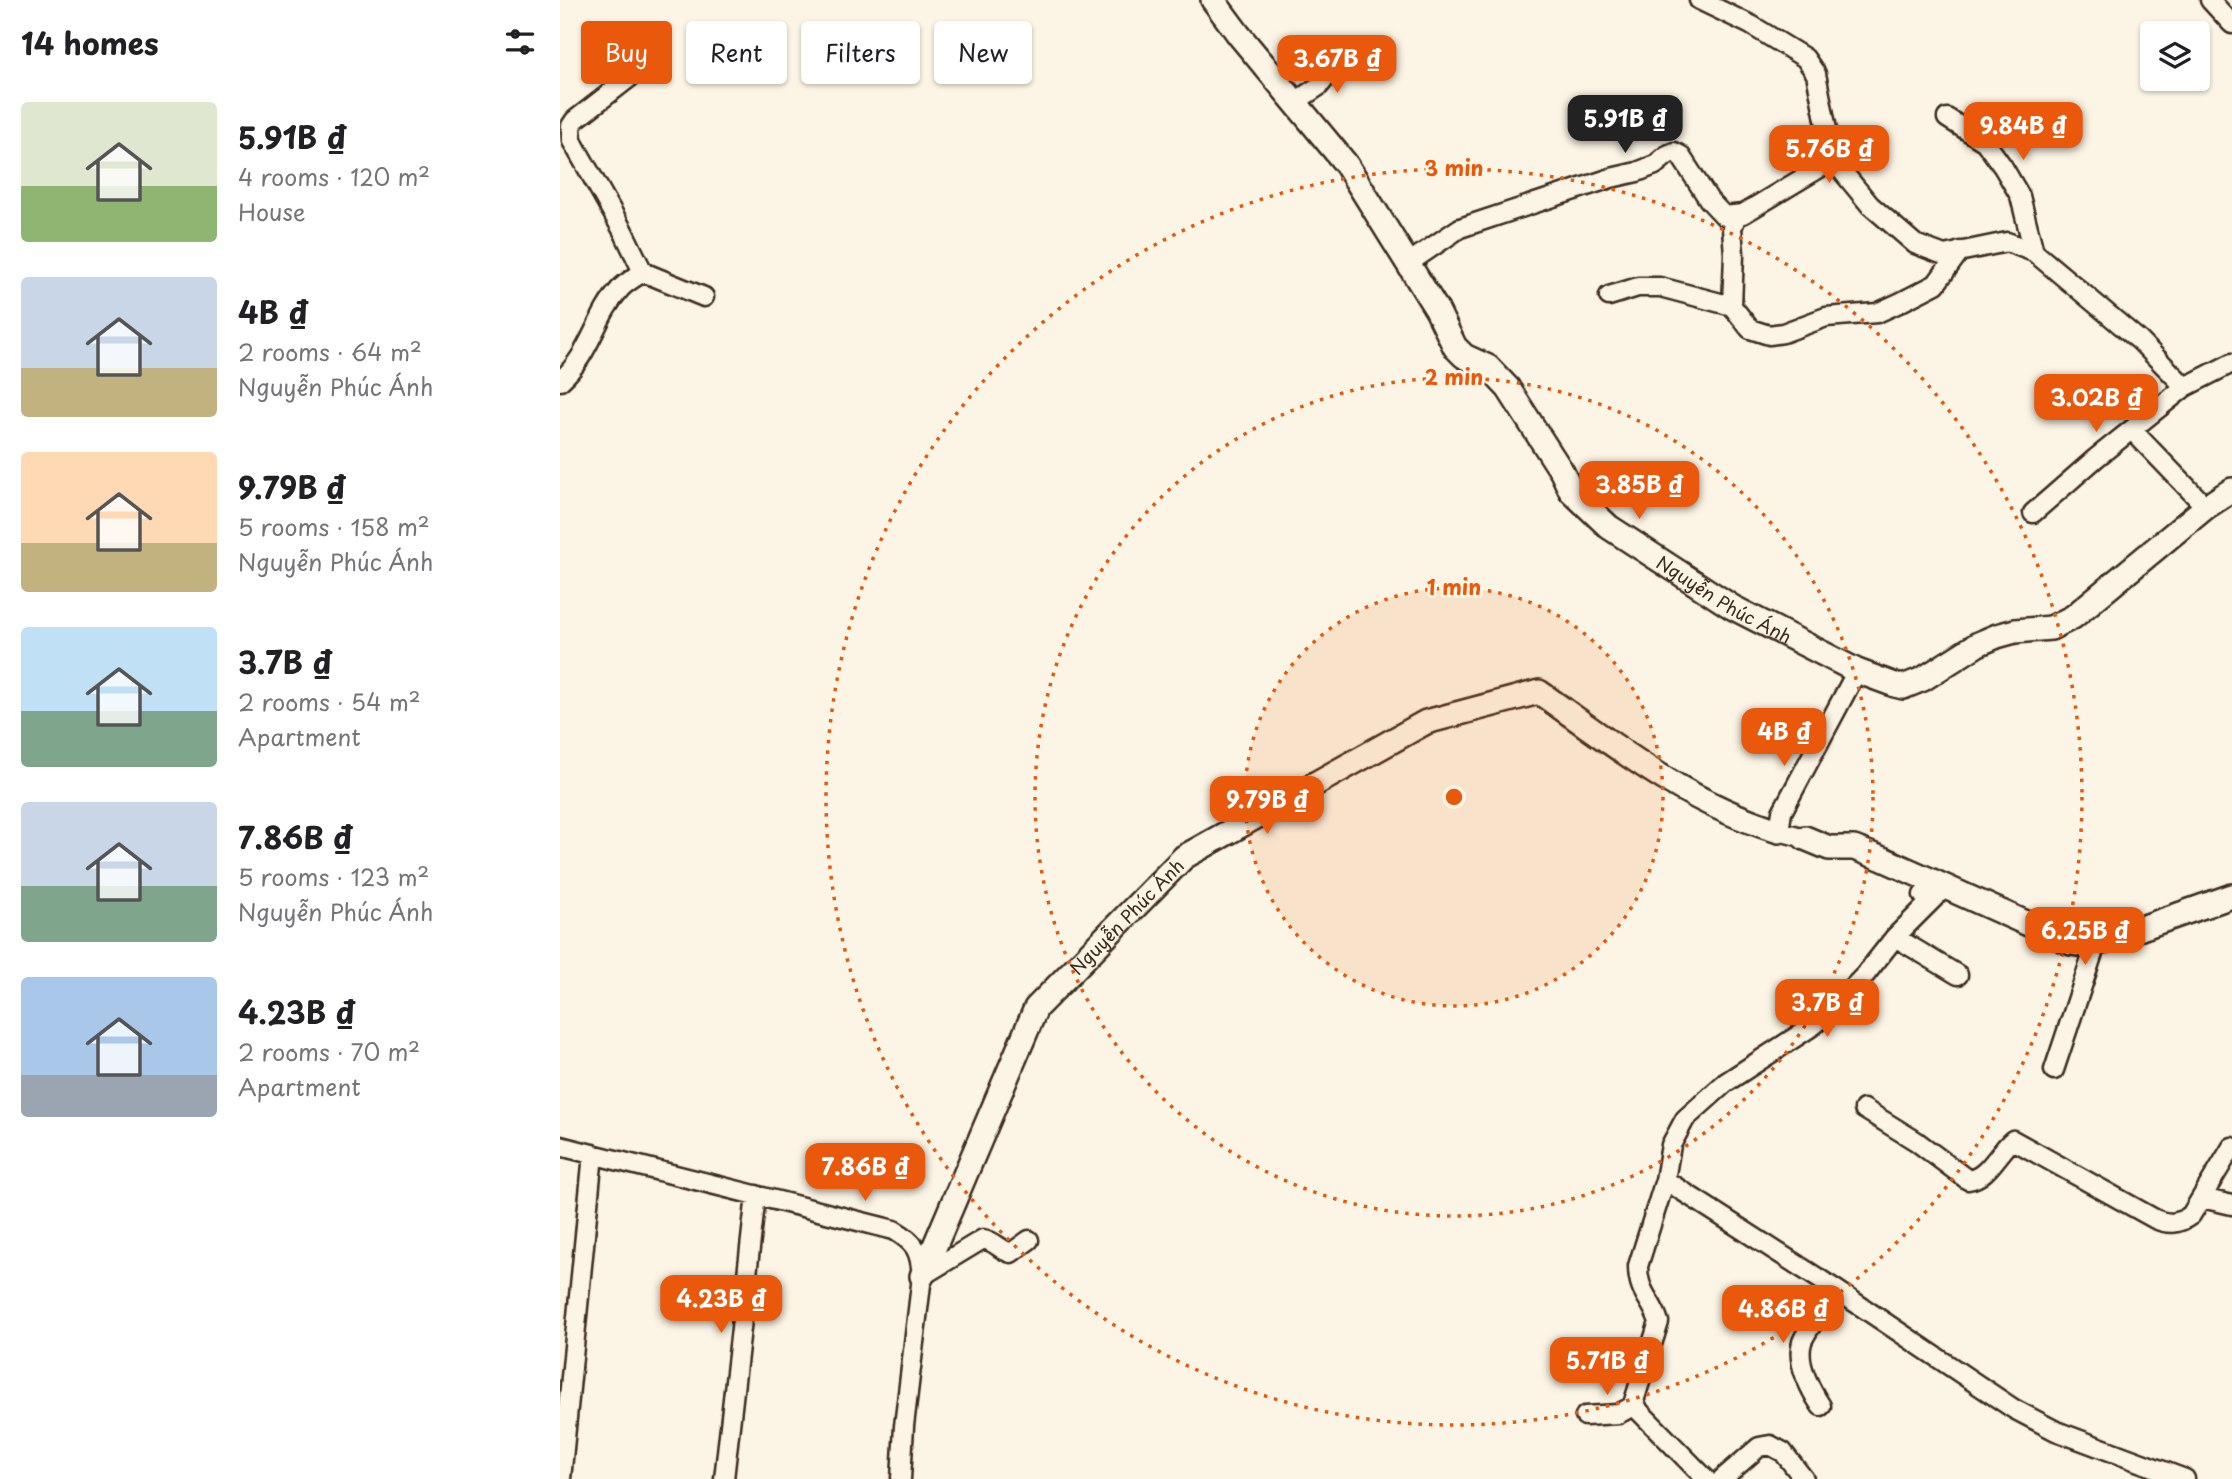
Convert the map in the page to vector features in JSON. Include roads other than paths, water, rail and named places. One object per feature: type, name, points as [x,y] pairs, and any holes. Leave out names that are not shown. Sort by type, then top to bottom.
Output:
[{"type":"street","name":"Nguyễn Phúc Ánh","points":[[1213,0],[1366,193],[1437,310],[1455,347],[1464,356],[1488,368],[1508,388],[1562,472],[1571,491],[1587,509],[1609,527],[1732,607],[1857,671],[1903,687],[1923,679],[1958,656],[1997,636],[2058,626],[2073,617],[2206,507],[2232,489]]},
{"type":"street","points":[[1699,0],[1752,25],[1805,58],[1816,74],[1833,160],[1870,205],[1915,244],[1944,255],[2007,242],[2034,252],[2140,341],[2185,387]]},
{"type":"street","points":[[2210,0],[2232,24]]},
{"type":"street","points":[[1295,102],[1319,86],[1345,54]]},
{"type":"street","points":[[621,84],[575,120],[571,126],[572,141],[643,272],[704,297]]},
{"type":"street","points":[[1947,118],[1985,142],[2003,167],[2020,196],[2034,252]]},
{"type":"street","points":[[1407,264],[1460,228],[1637,172],[1655,165],[1674,152],[1680,155],[1709,200],[1724,216],[1743,214],[1833,160]]},
{"type":"street","points":[[1732,306],[1732,228],[1737,215]]},
{"type":"street","points":[[1609,296],[1638,287],[1660,287],[1732,306],[1751,329],[1769,335],[1783,333],[1826,317],[1877,313],[1936,284],[1960,251]]},
{"type":"street","points":[[560,381],[584,353],[603,315],[621,288],[643,272]]},
{"type":"street","points":[[2033,513],[2185,387],[2232,363]]},
{"type":"street","points":[[2132,430],[2206,507]]},
{"type":"street","points":[[1857,671],[1782,812],[1779,831],[1829,848],[1854,848],[1873,855],[2071,943],[2084,945],[2096,944],[2232,896]]},
{"type":"street","name":"Nguyễn Phúc Ánh","points":[[922,1276],[1035,1008],[1184,856],[1426,722],[1539,692],[1659,777],[1748,822],[1779,831]]},
{"type":"street","points":[[1706,1479],[1636,1405],[1635,1397],[1659,1322],[1642,1290],[1638,1277],[1639,1266],[1665,1180],[1671,1145],[1696,1107],[1725,1083],[1814,1025],[1850,992],[1895,937],[1944,888]]},
{"type":"street","points":[[1895,937],[1958,975]]},
{"type":"street","points":[[2054,1070],[2096,944]]},
{"type":"street","points":[[1864,1109],[1916,1141],[1968,1180],[1976,1179],[1982,1174],[2013,1140],[2163,1223],[2183,1221],[2191,1215],[2232,1147]]},
{"type":"street","points":[[560,1146],[894,1230],[909,1239],[920,1256],[922,1276],[904,1426],[901,1479]]},
{"type":"street","points":[[561,1479],[564,1408],[593,1154]]},
{"type":"street","points":[[1665,1180],[1835,1289],[2014,1409],[2056,1431],[2185,1479]]},
{"type":"street","points":[[724,1479],[756,1195]]},
{"type":"street","points":[[2202,1198],[2232,1205]]},
{"type":"street","points":[[922,1276],[983,1239],[992,1241],[1011,1253],[1029,1240]]},
{"type":"street","points":[[1821,1406],[1804,1374],[1802,1342],[1835,1289]]},
{"type":"street","points":[[1585,1416],[1618,1414],[1636,1405]]},
{"type":"street","points":[[1722,1479],[1759,1447],[1770,1445],[1783,1452],[1804,1479]]}]
